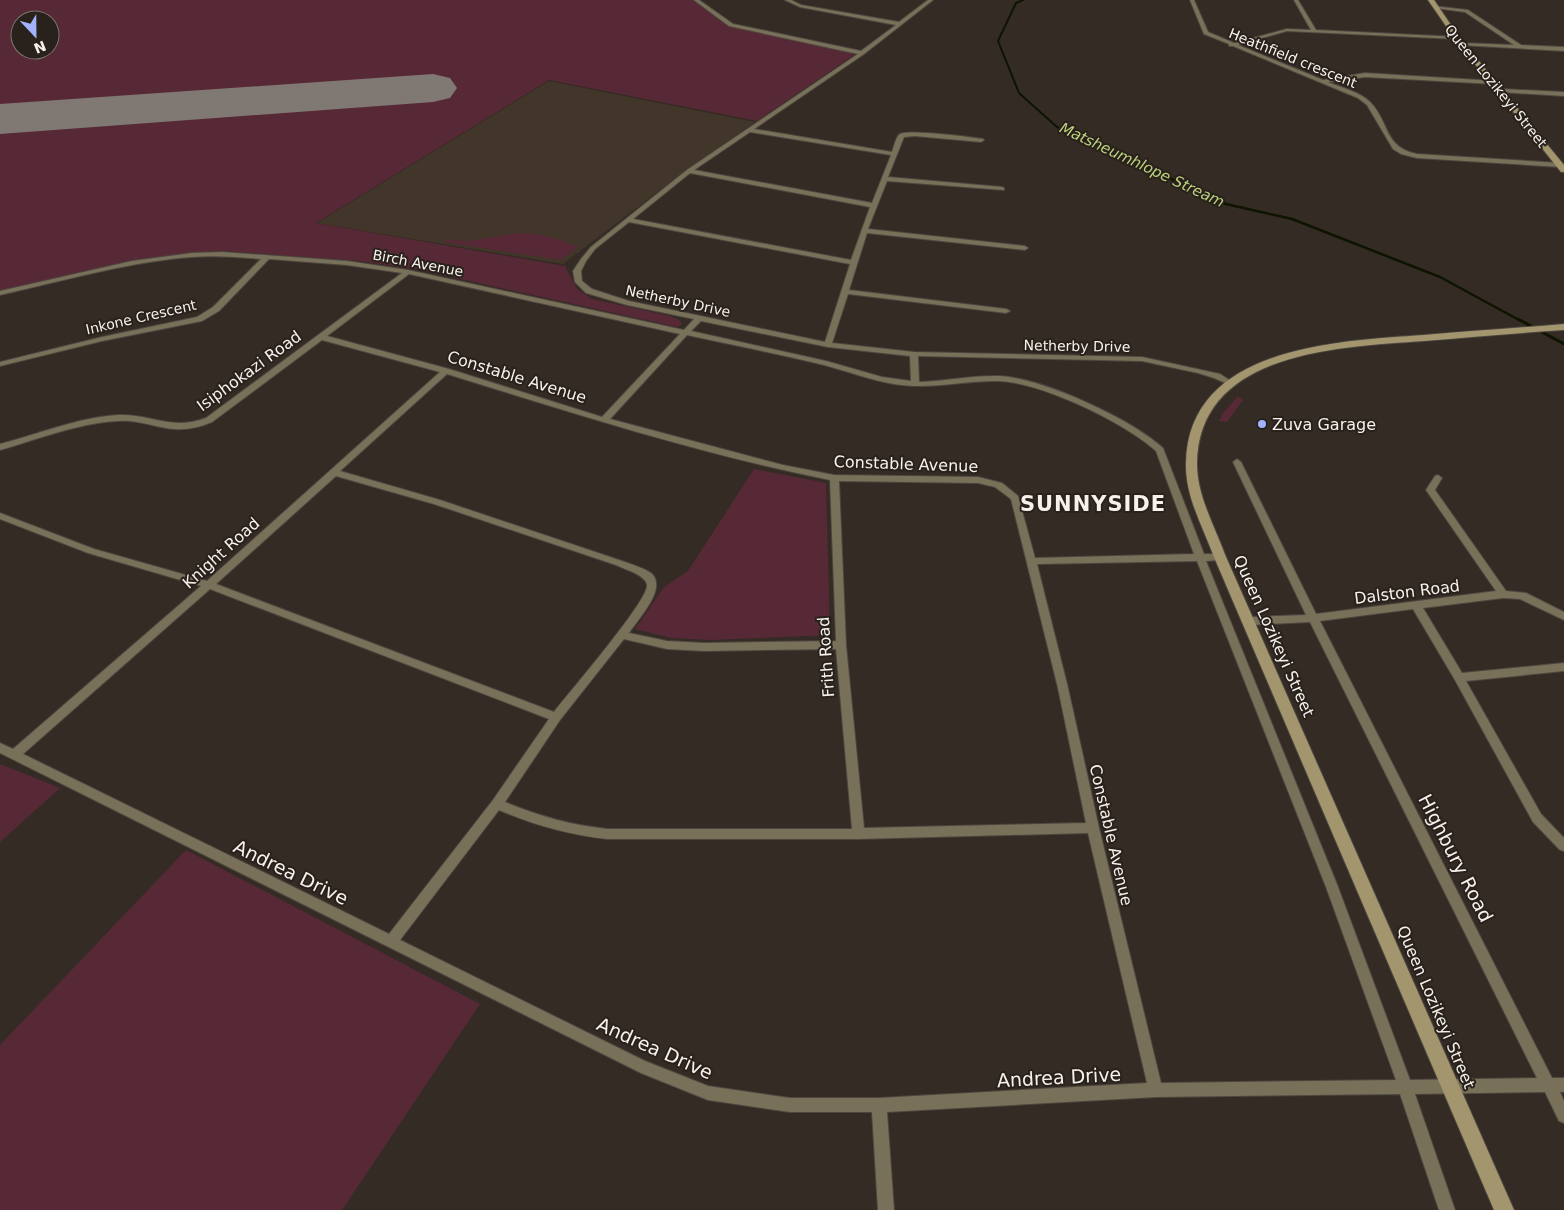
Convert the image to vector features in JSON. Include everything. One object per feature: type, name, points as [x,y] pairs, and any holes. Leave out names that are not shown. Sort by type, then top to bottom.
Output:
[{"type":"main road","name":"Queen Lozikeyi Street","points":[[1433,3],[1457,38],[1562,167]]},
{"type":"main road","name":"Queen Lozikeyi Street","points":[[1504,1210],[1250,621],[1220,557],[1194,486],[1191,458],[1200,422],[1209,405],[1230,384],[1258,367],[1311,349],[1351,343],[1561,326]]},
{"type":"street","points":[[696,0],[731,25],[862,53]]},
{"type":"street","points":[[787,0],[800,6],[900,24]]},
{"type":"street","name":"Netherby Drive","points":[[931,0],[862,53],[689,172],[628,220],[582,260],[578,266],[579,282],[589,291],[604,297],[698,319],[828,345],[914,354],[1142,359],[1200,371],[1217,376],[1230,384]]},
{"type":"street","name":"Heathfield crescent","points":[[1192,0],[1206,34],[1324,81],[1365,100],[1395,148],[1403,153],[1417,156],[1562,167]]},
{"type":"street","points":[[1296,0],[1314,31]]},
{"type":"street","points":[[1433,3],[1466,11],[1521,47]]},
{"type":"street","points":[[1231,45],[1282,31],[1457,38]]},
{"type":"street","points":[[1462,44],[1564,49]]},
{"type":"street","points":[[1324,81],[1365,75],[1494,82]]},
{"type":"street","points":[[1502,91],[1564,94]]},
{"type":"street","points":[[749,130],[895,154]]},
{"type":"street","points":[[828,345],[864,232],[904,134],[981,140]]},
{"type":"street","points":[[689,172],[874,206]]},
{"type":"street","points":[[886,179],[1002,189]]},
{"type":"street","points":[[628,220],[854,263]]},
{"type":"street","points":[[864,232],[1025,248]]},
{"type":"street","name":"Birch Avenue","points":[[0,293],[94,271],[178,256],[222,254],[355,264],[408,272],[826,363],[879,379],[915,384],[1010,379],[1049,390],[1149,440],[1160,450],[1198,556],[1314,840],[1406,1087],[1447,1210]]},
{"type":"street","name":"Inkone Crescent","points":[[0,364],[102,338],[199,319],[216,309],[267,257]]},
{"type":"street","name":"Isiphokazi Road","points":[[0,447],[98,421],[118,418],[144,420],[177,428],[200,424],[408,272]]},
{"type":"street","points":[[846,292],[1006,311]]},
{"type":"street","points":[[604,420],[698,319]]},
{"type":"street","name":"Constable Avenue","points":[[321,337],[446,370],[604,420],[775,466],[834,478],[952,479],[991,482],[1010,492],[1015,498],[1032,561],[1063,688],[1092,828],[1156,1090]]},
{"type":"street","points":[[914,354],[915,384]]},
{"type":"street","name":"Knight Road","points":[[14,755],[209,585],[446,370]]},
{"type":"street","name":"Highbury Road","points":[[1237,462],[1313,618],[1557,1085],[1564,1116]]},
{"type":"street","points":[[332,472],[503,524],[640,571],[648,576],[652,584],[651,593],[622,635],[556,717],[497,804],[391,942]]},
{"type":"street","name":"Frith Road","points":[[834,478],[841,645],[858,834]]},
{"type":"street","points":[[1438,478],[1430,490],[1503,594]]},
{"type":"street","points":[[0,516],[91,551],[209,585],[556,717]]},
{"type":"street","points":[[1032,561],[1220,557]]},
{"type":"street","name":"Dalston Road","points":[[1250,621],[1313,618],[1503,594],[1522,596],[1564,616]]},
{"type":"street","points":[[1417,606],[1459,677],[1537,818],[1564,846]]},
{"type":"street","points":[[622,635],[667,645],[704,647],[841,645]]},
{"type":"street","points":[[1459,677],[1564,667]]},
{"type":"street","name":"Andrea Drive","points":[[0,748],[641,1066],[708,1093],[790,1104],[879,1105],[1156,1090],[1557,1085]]},
{"type":"street","points":[[497,804],[537,821],[582,832],[659,835],[858,834],[1092,828]]},
{"type":"street","points":[[879,1105],[886,1210]]},
{"type":"shaded area","points":[[0,0],[693,0],[729,26],[849,52],[854,55],[757,121],[549,80],[316,223],[565,266],[577,289],[592,299],[670,316],[679,320],[682,324],[678,327],[420,270],[360,261],[221,251],[179,254],[108,266],[0,291]]},
{"type":"shaded area","points":[[549,81],[755,122],[685,171],[563,264],[317,223]]},
{"type":"shaded area","points":[[518,233],[548,237],[578,247],[560,260],[444,242],[447,240],[470,241]]},
{"type":"shaded area","points":[[1238,396],[1243,400],[1227,422],[1219,421],[1223,413]]},
{"type":"shaded area","points":[[754,469],[826,483],[830,635],[712,640],[671,638],[635,629],[664,587],[688,571]]},
{"type":"shaded area","points":[[0,764],[60,788],[0,842]]},
{"type":"shaded area","points":[[186,850],[480,1004],[342,1210],[0,1210],[0,1045]]},
{"type":"waterway","name":"Matsheumhlope Stream","points":[[1023,0],[1016,3],[998,41],[1019,93],[1057,127],[1088,141]]},
{"type":"waterway","name":"Matsheumhlope Stream","points":[[1086,140],[1226,204],[1292,219],[1440,277],[1521,321]]},
{"type":"waterway","name":"Matsheumhlope Stream","points":[[1518,319],[1564,344]]},
{"type":"runway","points":[[0,119],[433,88]]},
{"type":"place","name":"Zuva Garage","points":[[1262,424]]},
{"type":"district","name":"SUNNYSIDE","points":[[1093,504]]}]
